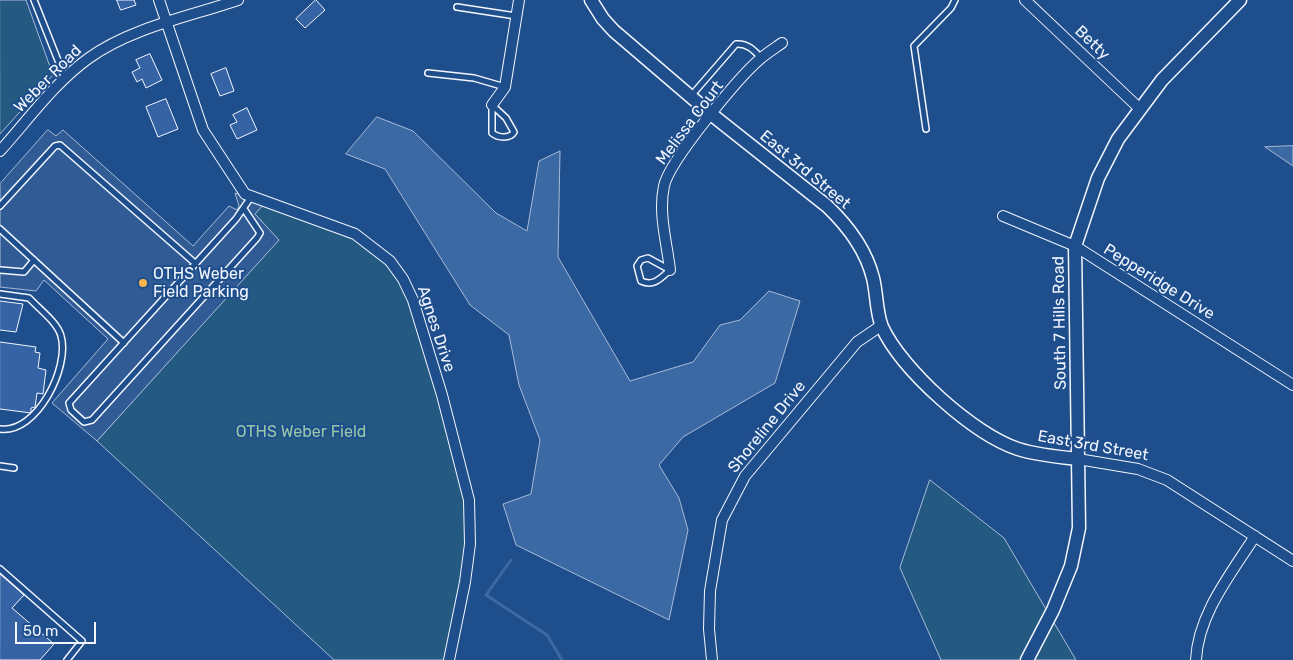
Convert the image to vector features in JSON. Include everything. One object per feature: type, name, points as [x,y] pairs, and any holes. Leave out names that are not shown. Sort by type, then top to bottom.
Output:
[{"type":"street","name":"Agnes Drive","points":[[159,0],[203,130],[245,194],[355,234],[390,261],[403,279],[413,300],[442,395],[469,500],[470,544],[465,582],[449,660]]},
{"type":"street","name":"Weber Road","points":[[0,151],[66,79],[89,58],[111,44],[238,0]]},
{"type":"street","points":[[492,105],[505,87],[519,0]]},
{"type":"street","name":"East 3rd Street","points":[[591,0],[603,19],[614,31],[690,96],[827,206],[846,225],[854,236],[872,276],[882,325],[899,356],[926,385],[972,422],[1017,449],[1138,468],[1167,480],[1293,560]]},
{"type":"street","name":"Betty","points":[[1025,0],[1139,108]]},
{"type":"street","name":"South 7 Hills Road","points":[[1027,660],[1053,610],[1071,566],[1079,528],[1075,246],[1098,178],[1118,139],[1139,108],[1162,80],[1240,0]]},
{"type":"street","name":"Melissa Court","points":[[670,270],[662,208],[664,186],[669,171],[712,114],[762,58],[782,43]]},
{"type":"street","name":"Pepperidge Drive","points":[[1003,216],[1075,246],[1293,385]]},
{"type":"street","name":"Shoreline Drive","points":[[712,660],[709,629],[710,591],[722,520],[733,497],[745,476],[857,342],[882,325]]},
{"type":"street","points":[[1196,660],[1197,647],[1210,610],[1255,536]]},
{"type":"lane","points":[[34,0],[66,79]]},
{"type":"lane","points":[[926,129],[914,46],[951,8],[955,0]]},
{"type":"lane","points":[[457,6],[516,16]]},
{"type":"lane","points":[[690,96],[736,44],[742,43],[753,49],[762,58]]},
{"type":"lane","points":[[428,73],[474,78],[505,87]]},
{"type":"lane","points":[[492,105],[506,118],[514,132],[512,136],[495,135],[492,133],[492,105]]},
{"type":"lane","points":[[0,206],[55,146],[60,145],[196,264]]},
{"type":"lane","points":[[244,209],[260,233],[257,238],[92,420],[84,422],[71,410],[70,403],[196,264],[244,209],[251,197]]},
{"type":"lane","points":[[0,229],[124,343]]},
{"type":"lane","points":[[648,258],[670,270],[655,282],[648,284],[641,281],[638,266],[641,260],[648,258]]},
{"type":"lane","points":[[0,270],[24,272],[34,260]]},
{"type":"lane","points":[[0,294],[29,298],[34,303],[61,335],[63,361],[53,387],[34,414],[24,422],[2,429]]},
{"type":"lane","points":[[0,466],[14,468]]},
{"type":"lane","points":[[0,569],[82,641],[67,660]]},
{"type":"green space","points":[[0,0],[26,0],[53,75],[0,134]]},
{"type":"green space","name":"OTHS Weber Field","points":[[265,203],[373,246],[413,300],[471,523],[449,660],[334,660],[97,441],[278,240],[255,214]]},
{"type":"green space","points":[[930,480],[1004,538],[1076,660],[941,660],[900,568]]},
{"type":"shaded area","points":[[377,117],[413,131],[496,213],[527,231],[539,161],[560,151],[558,257],[630,381],[693,362],[720,325],[740,320],[769,291],[800,301],[775,383],[683,437],[659,465],[679,498],[688,530],[669,620],[516,545],[503,504],[531,494],[540,440],[519,385],[509,335],[470,305],[385,169],[346,154]]},
{"type":"shaded area","name":"OTHS Weber Field Parking","points":[[48,130],[56,136],[63,130],[193,246],[229,206],[237,210],[239,206],[235,193],[265,203],[255,214],[279,240],[97,441],[52,403],[108,339],[44,280],[36,291],[0,287],[0,184]]},
{"type":"shaded area","points":[[1293,146],[1293,166],[1265,147]]},
{"type":"building","points":[[117,0],[134,0],[136,5],[121,10]]},
{"type":"building","points":[[316,0],[325,10],[305,28],[296,19]]},
{"type":"building","points":[[150,54],[162,80],[146,88],[142,79],[137,82],[132,72],[140,68],[136,60]]},
{"type":"building","points":[[226,68],[234,91],[220,96],[211,74]]},
{"type":"building","points":[[166,99],[178,129],[158,137],[146,107]]},
{"type":"building","points":[[247,108],[257,130],[237,139],[230,125],[237,122],[233,115]]},
{"type":"building","points":[[0,301],[23,304],[16,332],[0,330]]},
{"type":"building","points":[[0,342],[36,347],[35,352],[40,353],[38,368],[46,370],[43,394],[37,393],[35,407],[31,408],[31,413],[0,409]]},
{"type":"building","points":[[0,574],[24,595],[12,608],[54,644],[40,660],[0,660]]},
{"type":"waterway","points":[[511,560],[486,595],[547,635],[562,660]]},
{"type":"place","name":"OTHS Weber Field Parking","points":[[143,283]]}]
